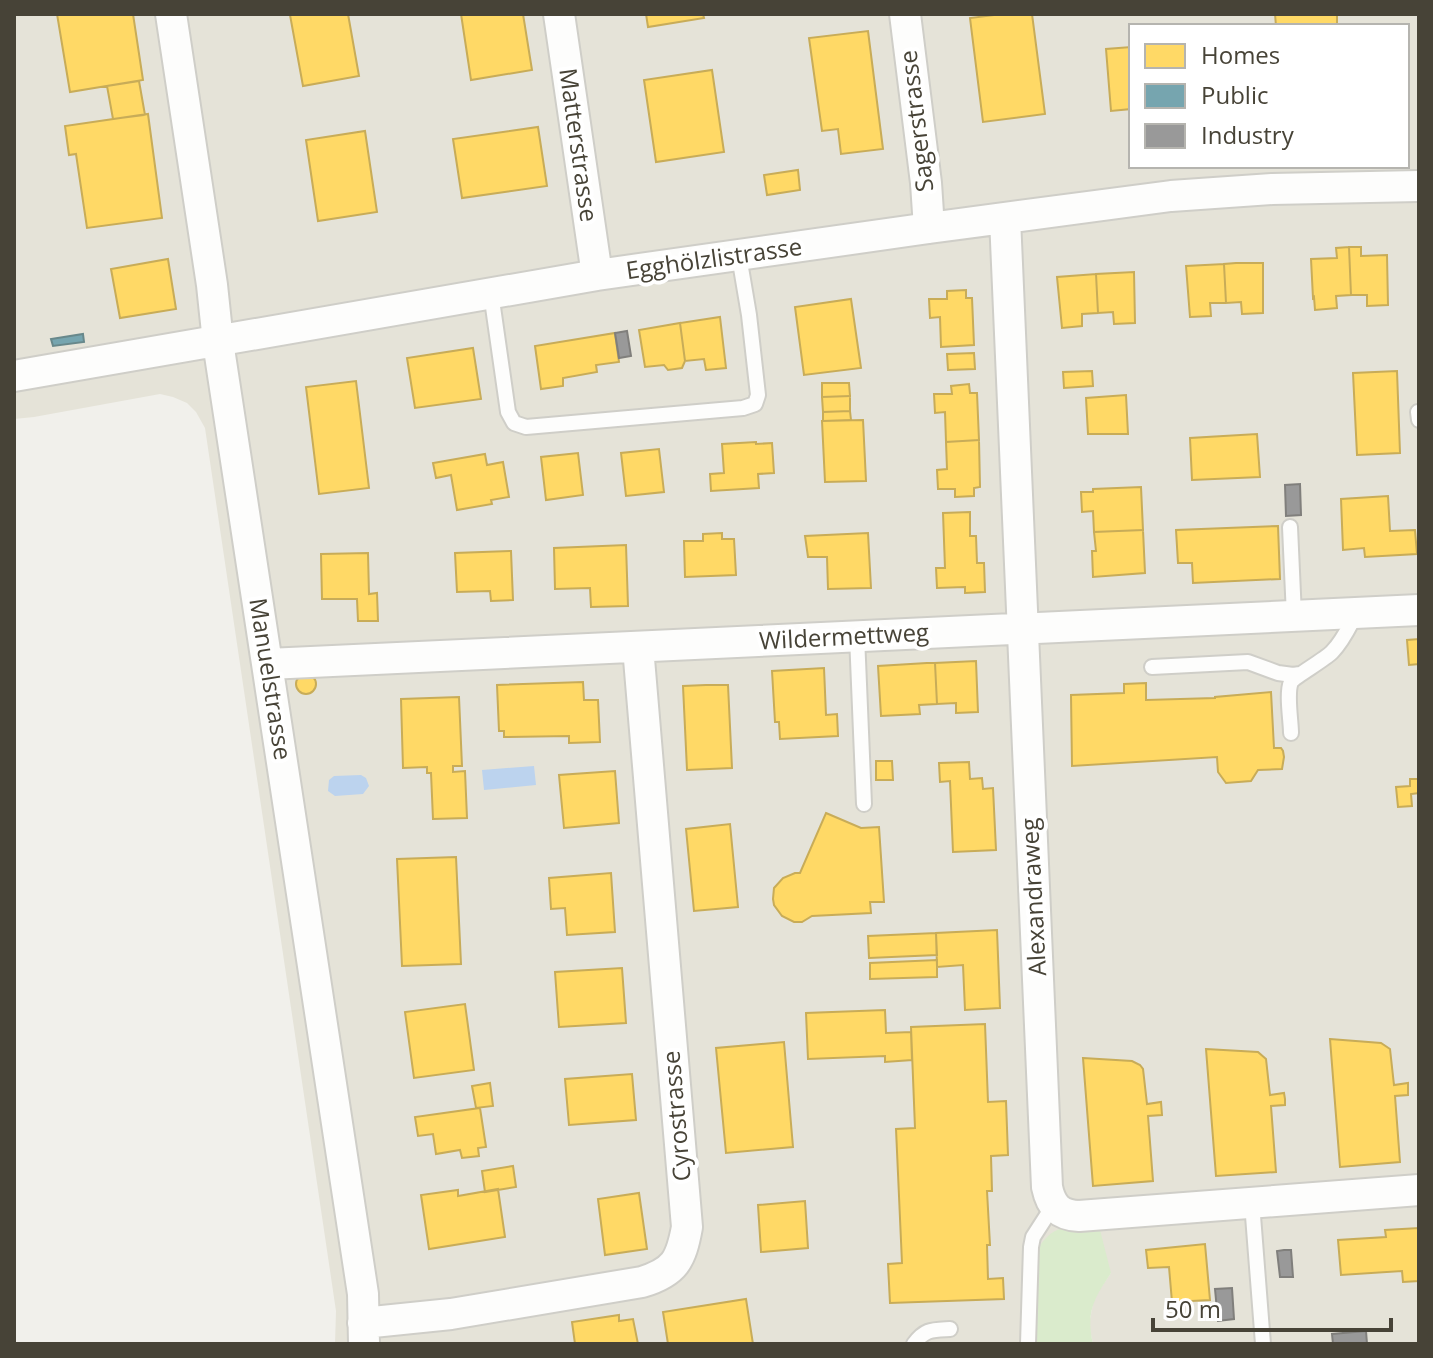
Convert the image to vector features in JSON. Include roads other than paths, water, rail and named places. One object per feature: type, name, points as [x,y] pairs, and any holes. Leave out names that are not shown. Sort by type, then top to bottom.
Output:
[{"type":"street","name":"Manuelstrasse","points":[[171,14],[363,1294],[364,1334]]},
{"type":"street","name":"Matterstrasse","points":[[559,14],[597,275]]},
{"type":"street","name":"Sagerstrasse","points":[[905,14],[929,228]]},
{"type":"street","name":"Egghölzlistrasse","points":[[14,376],[597,275],[929,228],[1171,196],[1272,189],[1419,186]]},
{"type":"street","name":"Alexandraweg","points":[[1005,218],[1047,1187],[1053,1206]]},
{"type":"street","name":"Wildermettweg","points":[[268,664],[1419,610]]},
{"type":"street","name":"Cyrostrasse","points":[[364,1334],[451,1314],[642,1282],[661,1276],[674,1264],[683,1248],[687,1227],[638,647]]},
{"type":"street","points":[[1053,1206],[1065,1214],[1079,1216],[1419,1190]]},
{"type":"lane","points":[[491,293],[508,412],[514,423],[526,427],[743,408],[755,404],[758,395],[739,256]]},
{"type":"lane","points":[[1418,412],[1419,420]]},
{"type":"lane","points":[[1290,527],[1294,616]]},
{"type":"lane","points":[[1291,733],[1290,687],[1295,678],[1333,651],[1357,613]]},
{"type":"lane","points":[[857,636],[864,804]]},
{"type":"lane","points":[[1152,667],[1248,662],[1278,673],[1300,674]]},
{"type":"lane","points":[[1252,1203],[1263,1344]]},
{"type":"lane","points":[[1028,1344],[1031,1247],[1033,1237],[1053,1206]]},
{"type":"lane","points":[[914,1344],[922,1333],[950,1329]]},
{"type":"water","points":[[534,766],[536,785],[484,790],[482,770]]},
{"type":"water","points":[[361,775],[369,786],[363,794],[335,796],[328,791],[329,780],[334,776]]}]
